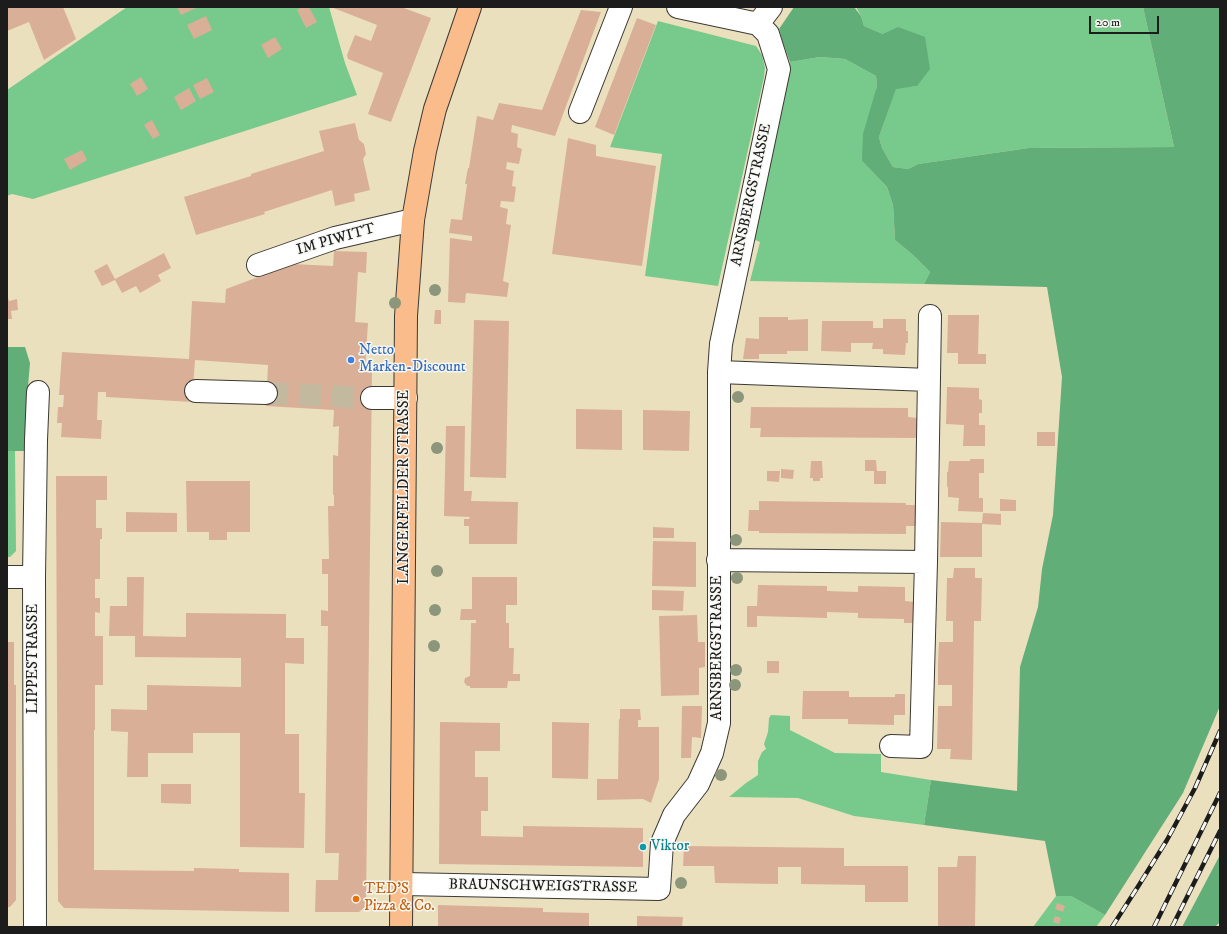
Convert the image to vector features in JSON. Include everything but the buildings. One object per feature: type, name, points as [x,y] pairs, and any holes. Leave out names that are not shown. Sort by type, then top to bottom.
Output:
[{"type":"main road","name":"LANGERFELDER STRASSE","points":[[402,927],[406,316],[413,220],[425,151],[435,109],[470,7]]},
{"type":"street","points":[[580,112],[621,7]]},
{"type":"street","points":[[678,7],[758,24],[772,7]]},
{"type":"street","name":"ARNSBERGSTRASSE","points":[[659,889],[662,843],[674,816],[698,784],[712,753],[719,723],[720,676],[718,560],[719,372],[721,344],[779,69],[768,34],[758,24]]},
{"type":"street","name":"IM PIWITT","points":[[259,265],[335,238],[413,220]]},
{"type":"street","points":[[891,746],[921,747],[930,380],[930,316]]},
{"type":"street","points":[[719,372],[930,380]]},
{"type":"street","points":[[196,390],[266,394]]},
{"type":"street","name":"LIPPESTRASSE","points":[[35,927],[34,577],[38,392]]},
{"type":"street","points":[[372,398],[406,398]]},
{"type":"street","name":"ARNSBERGSTRASSE","points":[[718,560],[926,562]]},
{"type":"street","points":[[7,577],[34,577]]},
{"type":"street","name":"BRAUNSCHWEIGSTRASSE","points":[[402,884],[659,889]]},
{"type":"green space","points":[[127,7],[329,7],[345,63],[357,95],[33,199],[12,194],[7,196],[7,90]]},
{"type":"green space","points":[[794,7],[854,7],[861,16],[864,26],[883,34],[898,27],[925,37],[930,69],[917,86],[896,89],[879,137],[882,148],[893,167],[908,169],[918,164],[1029,148],[1174,147],[1143,7],[1220,7],[1220,706],[1183,793],[1105,915],[1071,896],[1056,896],[1045,841],[924,825],[931,780],[1017,791],[1020,667],[1038,607],[1042,569],[1053,515],[1062,377],[1047,287],[924,284],[930,272],[895,240],[893,205],[887,187],[862,161],[863,134],[877,86],[876,76],[845,59],[820,57],[790,62],[779,29]]},
{"type":"green space","points":[[856,7],[1143,7],[1174,147],[1029,148],[918,164],[908,169],[893,167],[882,148],[879,137],[896,88],[917,86],[883,34],[864,26]]},
{"type":"green space","points":[[658,21],[756,46],[762,55],[765,68],[718,286],[645,276],[662,154],[610,147]]},
{"type":"green space","points":[[820,57],[845,59],[876,76],[877,86],[862,161],[887,187],[893,205],[895,240],[930,272],[924,284],[750,281],[760,242],[753,239],[790,62]]},
{"type":"green space","points":[[7,347],[25,347],[30,363],[25,451],[7,451]]},
{"type":"green space","points":[[7,451],[15,451],[16,551],[10,557],[7,557]]},
{"type":"green space","points":[[771,715],[790,716],[790,730],[835,753],[881,754],[881,772],[931,780],[924,825],[854,816],[798,798],[729,797],[758,775],[758,761],[762,752],[766,749],[764,744],[768,732],[769,718]]},
{"type":"green space","points":[[1220,855],[1220,922],[1215,927],[1182,927]]},
{"type":"green space","points":[[1056,896],[1071,896],[1105,915],[1096,927],[1033,927]]},
{"type":"tunnel","points":[[266,393],[372,398]]},
{"type":"railway","points":[[1112,927],[1167,840],[1195,788],[1220,731]]},
{"type":"railway","points":[[1154,927],[1220,793]]},
{"type":"railway","points":[[1172,927],[1220,831]]},
{"type":"place","name":"Netto Marken-Discount","points":[[351,360]]},
{"type":"place","name":"Viktor","points":[[643,847]]},
{"type":"place","name":"TED'S Pizza & Co.","points":[[356,899]]}]
